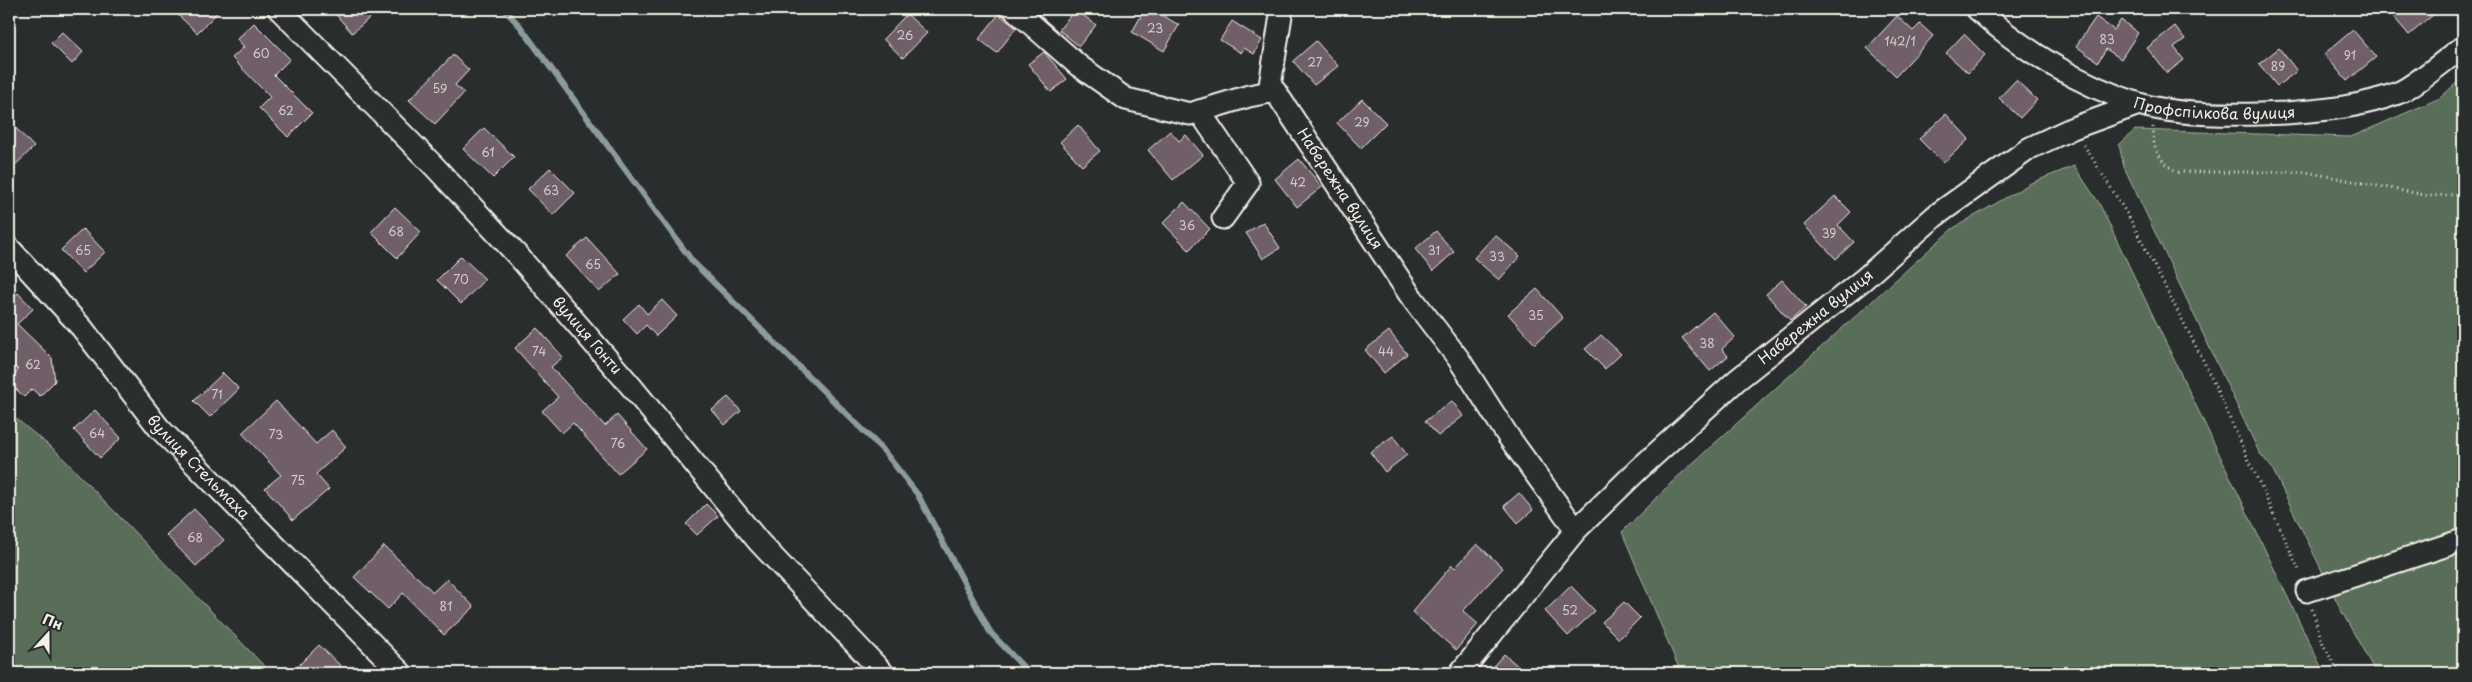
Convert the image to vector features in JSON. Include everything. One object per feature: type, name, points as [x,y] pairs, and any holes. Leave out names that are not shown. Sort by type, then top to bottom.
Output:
[{"type":"street","name":"вулиця Гонти","points":[[279,9],[434,166],[519,257],[630,385],[760,542],[883,673]]},
{"type":"street","points":[[1014,9],[1079,66],[1126,99],[1190,114],[1269,92],[1282,9]]},
{"type":"street","name":"Профспілкова вулиця","points":[[1977,9],[1998,28],[2073,78],[2146,105],[2252,115],[2342,109],[2400,92],[2463,47]]},
{"type":"street","name":"Набережна вулиця","points":[[1269,92],[1275,91],[1417,305],[1458,358],[1508,436],[1529,462],[1576,530]]},
{"type":"street","name":"Набережна вулиця","points":[[1460,673],[1576,530],[1737,380],[1864,279],[1935,216],[2030,148],[2073,128],[2146,105]]},
{"type":"street","points":[[1199,111],[1248,183],[1223,218]]},
{"type":"street","name":"вулиця Стельмаха","points":[[9,248],[82,328],[159,428],[401,673]]},
{"type":"street","points":[[2307,591],[2463,540]]},
{"type":"path","points":[[2146,105],[2153,145],[2162,162],[2177,172],[2306,172],[2430,196],[2463,194]]},
{"type":"path","points":[[2073,128],[2129,217],[2204,362],[2292,552],[2307,591],[2323,644],[2339,673]]},
{"type":"green space","points":[[2463,77],[2463,673],[2376,673],[2342,612],[2272,468],[2259,452],[2124,167],[2119,145],[2135,130],[2351,137],[2440,98]]},
{"type":"green space","points":[[2074,166],[2099,203],[2324,673],[1681,673],[1622,532],[1672,482],[1952,229],[2031,183]]},
{"type":"green space","points":[[9,413],[57,452],[271,673],[9,673]]},
{"type":"building","points":[[172,9],[221,9],[197,33]]},
{"type":"building","points":[[331,9],[380,9],[352,33]]},
{"type":"building","points":[[1075,9],[1096,25],[1079,46],[1059,30]]},
{"type":"building","points":[[1145,9],[1151,9],[1179,25],[1164,51],[1132,32]]},
{"type":"building","points":[[2387,9],[2440,9],[2409,35]]},
{"type":"building","points":[[907,14],[927,33],[903,58],[883,39]]},
{"type":"building","points":[[999,14],[1016,28],[997,53],[979,39]]},
{"type":"building","points":[[1897,16],[1913,31],[1920,24],[1933,36],[1896,76],[1867,48]]},
{"type":"building","points":[[2096,17],[2114,30],[2121,20],[2138,33],[2121,59],[2106,49],[2098,62],[2076,46]]},
{"type":"building","points":[[1232,21],[1262,40],[1254,54],[1244,48],[1241,53],[1220,40]]},
{"type":"building","points":[[254,23],[290,59],[274,75],[312,113],[288,137],[259,108],[270,97],[232,58],[244,47],[237,39]]},
{"type":"building","points":[[2175,26],[2185,39],[2174,47],[2184,60],[2167,73],[2147,48]]},
{"type":"building","points":[[2353,30],[2376,57],[2347,81],[2324,54]]},
{"type":"building","points":[[62,32],[83,52],[72,64],[51,43]]},
{"type":"building","points":[[1964,34],[1985,55],[1968,73],[1946,53]]},
{"type":"building","points":[[1316,41],[1338,66],[1314,85],[1293,61]]},
{"type":"building","points":[[2279,48],[2297,71],[2277,86],[2259,64]]},
{"type":"building","points":[[1044,52],[1067,79],[1051,92],[1028,64]]},
{"type":"building","points":[[453,55],[469,70],[455,85],[464,93],[435,124],[409,100]]},
{"type":"building","points":[[2016,80],[2037,100],[2020,118],[1999,98]]},
{"type":"building","points":[[1362,99],[1386,123],[1361,148],[1337,123]]},
{"type":"building","points":[[1946,114],[1969,139],[1943,163],[1919,139]]},
{"type":"building","points":[[9,121],[34,147],[9,171]]},
{"type":"building","points":[[1078,125],[1100,151],[1082,166],[1060,142]]},
{"type":"building","points":[[484,128],[514,157],[493,178],[463,149]]},
{"type":"building","points":[[1170,131],[1179,141],[1186,135],[1203,155],[1173,180],[1148,150]]},
{"type":"building","points":[[1299,159],[1322,187],[1297,207],[1275,179]]},
{"type":"building","points":[[550,168],[575,193],[553,215],[528,189]]},
{"type":"building","points":[[1835,196],[1851,212],[1838,225],[1854,242],[1836,259],[1804,225]]},
{"type":"building","points":[[1184,202],[1210,229],[1189,250],[1163,223]]},
{"type":"building","points":[[395,207],[421,232],[397,258],[371,232]]},
{"type":"building","points":[[1263,222],[1280,248],[1263,259],[1246,233]]},
{"type":"building","points":[[83,229],[105,252],[83,273],[61,250]]},
{"type":"building","points":[[1436,231],[1454,252],[1433,271],[1415,249]]},
{"type":"building","points":[[1495,235],[1520,256],[1499,280],[1474,258]]},
{"type":"building","points":[[587,238],[620,274],[599,292],[566,256]]},
{"type":"building","points":[[461,256],[485,279],[461,304],[437,280]]},
{"type":"building","points":[[1782,280],[1806,307],[1790,321],[1766,294]]},
{"type":"building","points":[[1537,289],[1563,318],[1535,344],[1508,314]]},
{"type":"building","points":[[18,293],[33,309],[17,324],[52,358],[55,381],[40,396],[32,389],[24,397],[9,382],[18,370],[9,361],[9,302]]},
{"type":"building","points":[[662,300],[677,316],[656,336],[646,325],[637,334],[623,319],[639,304],[647,314]]},
{"type":"building","points":[[1713,312],[1735,337],[1722,349],[1728,356],[1710,371],[1682,338]]},
{"type":"building","points":[[537,328],[563,357],[551,367],[605,426],[617,415],[647,449],[618,474],[573,423],[562,433],[542,411],[558,397],[515,348]]},
{"type":"building","points":[[1389,331],[1407,354],[1384,373],[1365,350]]},
{"type":"building","points":[[1601,335],[1621,354],[1605,369],[1585,349]]},
{"type":"building","points":[[223,373],[239,389],[210,417],[194,401]]},
{"type":"building","points":[[728,397],[741,411],[725,425],[712,410]]},
{"type":"building","points":[[276,401],[316,444],[332,430],[346,447],[316,474],[329,489],[293,520],[265,488],[281,475],[242,433]]},
{"type":"building","points":[[1452,401],[1463,416],[1438,436],[1425,421]]},
{"type":"building","points":[[95,410],[121,438],[100,458],[74,430]]},
{"type":"building","points":[[1393,436],[1407,455],[1385,472],[1370,452]]},
{"type":"building","points":[[1519,493],[1533,510],[1518,523],[1504,506]]},
{"type":"building","points":[[706,504],[718,516],[697,535],[686,524]]},
{"type":"building","points":[[194,509],[224,540],[196,566],[166,535]]},
{"type":"building","points":[[1477,544],[1503,568],[1463,611],[1478,624],[1456,650],[1412,612],[1452,565],[1455,568]]},
{"type":"building","points":[[384,546],[433,592],[447,579],[474,607],[444,635],[403,593],[388,609],[354,577]]},
{"type":"building","points":[[1571,586],[1595,611],[1568,636],[1545,611]]},
{"type":"building","points":[[1624,602],[1640,618],[1619,639],[1602,622]]},
{"type":"building","points":[[319,645],[348,673],[291,673]]},
{"type":"building","points":[[1504,654],[1526,673],[1487,673]]},
{"type":"waterway","points":[[504,9],[520,26],[693,262],[883,450],[918,495],[990,632],[1029,673]]}]
